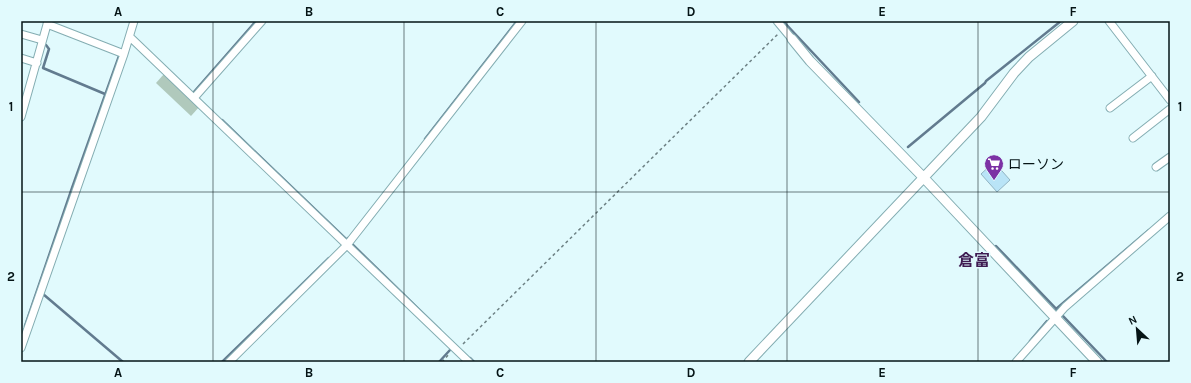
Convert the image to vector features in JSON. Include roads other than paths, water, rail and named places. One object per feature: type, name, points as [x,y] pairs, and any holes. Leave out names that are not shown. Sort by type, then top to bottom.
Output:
[{"type":"street","points":[[21,348],[130,37],[134,21]]},
{"type":"street","points":[[194,98],[262,21]]},
{"type":"street","points":[[229,362],[347,245],[522,21]]},
{"type":"street","points":[[777,21],[810,61],[1059,314],[1096,362]]},
{"type":"street","points":[[749,362],[981,117],[1029,57],[1073,21]]},
{"type":"street","points":[[1109,21],[1170,100]]},
{"type":"street","points":[[21,117],[48,23],[124,54]]},
{"type":"street","points":[[21,34],[42,40]]},
{"type":"street","points":[[130,37],[347,245],[458,348],[469,362]]},
{"type":"street","points":[[21,58],[37,63]]},
{"type":"street","points":[[1110,108],[1152,76]]},
{"type":"street","points":[[1133,138],[1170,109]]},
{"type":"street","points":[[1156,167],[1170,157]]},
{"type":"street","points":[[1016,362],[1065,307],[1170,216]]},
{"type":"waterway","points":[[193,93],[256,21]]},
{"type":"waterway","points":[[425,139],[517,21]]},
{"type":"waterway","points":[[783,21],[859,102]]},
{"type":"waterway","points":[[908,147],[986,81],[1061,21]]},
{"type":"waterway","points":[[44,44],[49,49],[43,68],[105,94]]},
{"type":"waterway","points":[[25,326],[119,56]]},
{"type":"waterway","points":[[222,120],[347,240],[348,238]]},
{"type":"waterway","points":[[1056,309],[1149,230]]},
{"type":"waterway","points":[[353,245],[440,330]]},
{"type":"waterway","points":[[996,246],[1107,362]]},
{"type":"waterway","points":[[222,362],[329,258]]},
{"type":"waterway","points":[[43,294],[123,362]]},
{"type":"waterway","points":[[1030,341],[1047,321]]},
{"type":"waterway","points":[[439,362],[450,350]]},
{"type":"waterway","points":[[470,358],[474,362]]},
{"type":"place","name":"ローソン","points":[[994,181]]},
{"type":"district","name":"倉富","points":[[974,260]]}]
